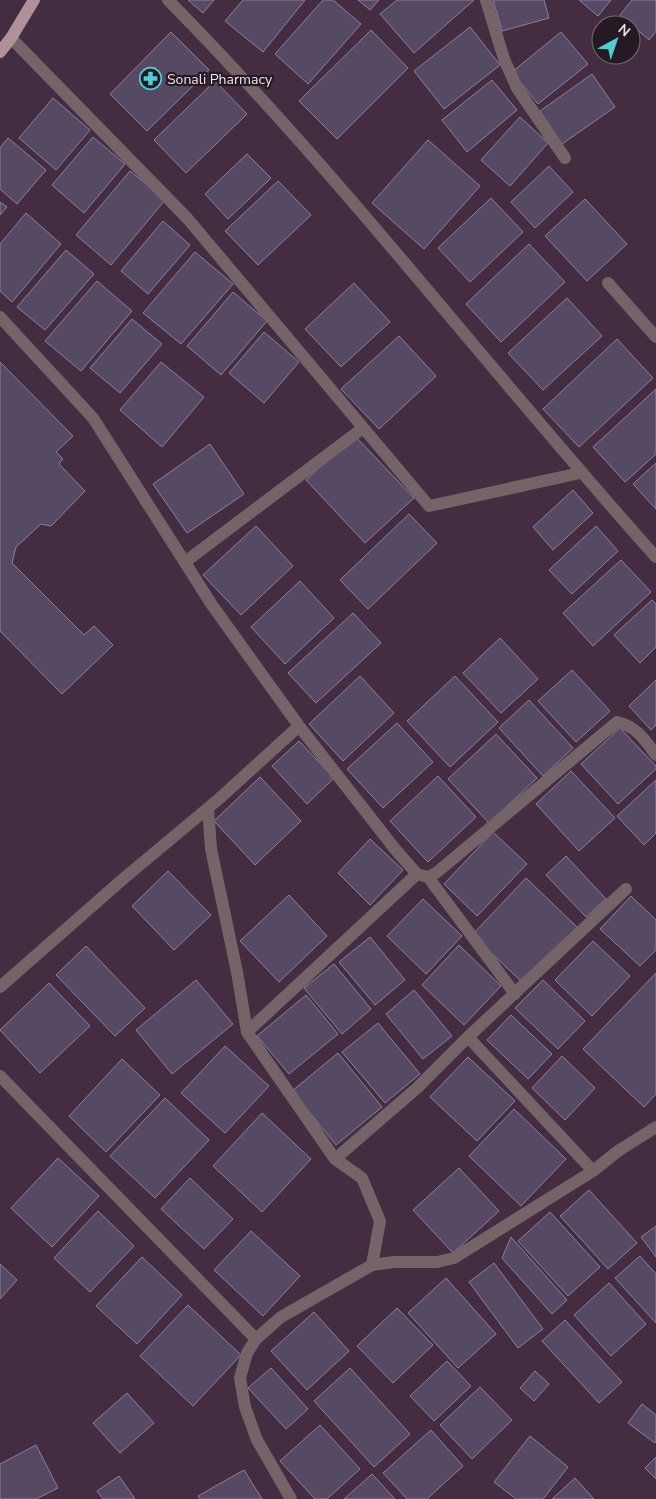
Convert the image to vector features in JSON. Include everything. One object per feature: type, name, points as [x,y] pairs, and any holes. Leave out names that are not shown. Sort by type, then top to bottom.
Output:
[{"type":"main road","points":[[0,52],[11,38],[34,0]]},
{"type":"street","points":[[168,0],[254,88],[389,244],[580,473],[656,557]]},
{"type":"street","points":[[486,0],[504,59],[516,88],[565,158]]},
{"type":"street","points":[[11,38],[187,218],[429,506],[580,473]]},
{"type":"street","points":[[608,283],[656,337]]},
{"type":"street","points":[[0,317],[93,418],[212,605],[299,726],[395,849],[423,876],[515,994]]},
{"type":"street","points":[[185,562],[362,428]]},
{"type":"street","points":[[247,1032],[423,876],[436,873],[617,722],[628,724],[641,734],[656,755]]},
{"type":"street","points":[[0,987],[123,879],[208,808],[299,726]]},
{"type":"street","points":[[208,808],[211,849],[237,972],[247,1032],[335,1159],[362,1178],[380,1221],[372,1265]]},
{"type":"street","points":[[335,1159],[417,1088],[468,1037],[626,889]]},
{"type":"street","points":[[468,1037],[593,1171]]},
{"type":"street","points":[[0,1076],[256,1339]]},
{"type":"street","points":[[291,1499],[257,1440],[245,1407],[240,1378],[247,1353],[256,1339],[281,1317],[372,1265],[394,1262],[437,1262],[454,1258],[593,1171],[618,1151],[656,1127]]},
{"type":"building","points":[[188,0],[214,0],[203,13]]},
{"type":"building","points":[[243,0],[305,0],[263,52],[225,21]]},
{"type":"building","points":[[323,0],[333,0],[361,24],[308,84],[275,54]]},
{"type":"building","points":[[358,0],[379,0],[370,10]]},
{"type":"building","points":[[397,0],[474,0],[414,53],[380,14]]},
{"type":"building","points":[[493,0],[544,0],[549,18],[502,31]]},
{"type":"building","points":[[579,0],[611,0],[597,15]]},
{"type":"building","points":[[632,0],[656,0],[656,31],[649,40],[641,33],[641,15],[620,15]]},
{"type":"building","points":[[470,27],[500,65],[444,109],[414,71]]},
{"type":"building","points":[[371,30],[408,68],[337,139],[299,101]]},
{"type":"building","points":[[171,32],[209,70],[147,131],[110,94]]},
{"type":"building","points":[[561,32],[588,64],[538,104],[512,72]]},
{"type":"building","points":[[592,74],[615,107],[562,144],[540,111]]},
{"type":"building","points":[[492,80],[517,110],[467,152],[442,120]]},
{"type":"building","points":[[215,81],[247,114],[186,173],[154,140]]},
{"type":"building","points":[[53,98],[90,130],[56,170],[19,138]]},
{"type":"building","points":[[520,117],[548,143],[510,186],[481,160]]},
{"type":"building","points":[[93,137],[125,164],[84,213],[52,185]]},
{"type":"building","points":[[8,138],[46,170],[17,204],[0,189],[0,148]]},
{"type":"building","points":[[428,140],[480,186],[424,249],[372,203]]},
{"type":"building","points":[[247,154],[271,178],[228,219],[205,194]]},
{"type":"building","points":[[549,166],[573,192],[535,228],[511,202]]},
{"type":"building","points":[[130,171],[165,200],[111,265],[76,235]]},
{"type":"building","points":[[278,181],[311,215],[258,265],[225,231]]},
{"type":"building","points":[[491,198],[523,232],[470,282],[438,248]]},
{"type":"building","points":[[585,199],[627,244],[587,281],[545,236]]},
{"type":"building","points":[[0,202],[7,207],[0,215]]},
{"type":"building","points":[[26,213],[61,244],[12,302],[0,291],[0,244]]},
{"type":"building","points":[[163,221],[190,245],[148,294],[121,271]]},
{"type":"building","points":[[529,244],[565,282],[501,342],[466,304]]},
{"type":"building","points":[[66,250],[94,274],[45,330],[17,307]]},
{"type":"building","points":[[195,252],[233,284],[181,344],[143,313]]},
{"type":"building","points":[[97,281],[132,311],[81,371],[45,341]]},
{"type":"building","points":[[354,283],[390,322],[341,367],[305,329]]},
{"type":"building","points":[[233,292],[267,321],[221,375],[187,346]]},
{"type":"building","points":[[567,298],[602,336],[543,390],[508,353]]},
{"type":"building","points":[[132,319],[162,344],[120,393],[90,368]]},
{"type":"building","points":[[264,332],[299,362],[264,403],[229,373]]},
{"type":"building","points":[[399,336],[436,376],[379,429],[341,389]]},
{"type":"building","points":[[617,339],[653,378],[579,447],[543,409]]},
{"type":"building","points":[[0,362],[73,436],[56,452],[63,459],[59,464],[85,491],[51,526],[41,524],[16,547],[12,563],[84,635],[94,626],[113,645],[62,694],[0,631]]},
{"type":"building","points":[[161,362],[204,397],[162,447],[120,410]]},
{"type":"building","points":[[656,389],[656,454],[625,482],[593,447]]},
{"type":"building","points":[[354,435],[414,498],[365,543],[306,480]]},
{"type":"building","points":[[210,444],[244,494],[187,533],[153,484]]},
{"type":"building","points":[[656,463],[656,509],[633,484]]},
{"type":"building","points":[[573,490],[593,513],[553,550],[533,527]]},
{"type":"building","points":[[409,514],[437,543],[368,609],[340,580]]},
{"type":"building","points":[[256,526],[293,566],[241,615],[203,575]]},
{"type":"building","points":[[596,526],[618,551],[572,594],[549,570]]},
{"type":"building","points":[[621,560],[651,592],[593,646],[563,613]]},
{"type":"building","points":[[300,581],[334,618],[285,664],[251,627]]},
{"type":"building","points":[[652,600],[656,604],[656,647],[640,663],[614,635]]},
{"type":"building","points":[[353,613],[381,643],[316,703],[288,673]]},
{"type":"building","points":[[500,638],[538,679],[501,713],[463,673]]},
{"type":"building","points":[[572,670],[610,711],[576,742],[538,701]]},
{"type":"building","points":[[360,676],[394,713],[343,761],[309,724]]},
{"type":"building","points":[[455,676],[498,722],[450,767],[407,721]]},
{"type":"building","points":[[656,680],[656,725],[651,730],[629,706]]},
{"type":"building","points":[[529,700],[573,748],[543,776],[499,728]]},
{"type":"building","points":[[397,723],[433,762],[383,808],[347,769]]},
{"type":"building","points":[[620,728],[656,766],[656,769],[618,804],[581,764]]},
{"type":"building","points":[[496,734],[537,778],[489,823],[448,779]]},
{"type":"building","points":[[299,741],[334,778],[307,804],[272,766]]},
{"type":"building","points":[[571,771],[615,818],[579,851],[536,804]]},
{"type":"building","points":[[438,776],[476,817],[428,862],[390,821]]},
{"type":"building","points":[[260,777],[301,821],[255,865],[214,821]]},
{"type":"building","points":[[656,780],[656,833],[644,845],[617,816]]},
{"type":"building","points":[[493,832],[527,864],[477,916],[444,884]]},
{"type":"building","points":[[370,839],[403,870],[370,905],[338,873]]},
{"type":"building","points":[[566,856],[606,899],[586,917],[546,875]]},
{"type":"building","points":[[168,871],[211,915],[174,950],[132,906]]},
{"type":"building","points":[[526,878],[577,927],[523,983],[472,935]]},
{"type":"building","points":[[289,895],[327,936],[279,982],[240,941]]},
{"type":"building","points":[[631,896],[656,920],[656,950],[640,966],[600,929]]},
{"type":"building","points":[[423,899],[462,936],[426,974],[387,936]]},
{"type":"building","points":[[370,937],[405,980],[375,1005],[339,962]]},
{"type":"building","points":[[593,941],[630,976],[592,1016],[555,980]]},
{"type":"building","points":[[459,945],[501,986],[464,1025],[422,985]]},
{"type":"building","points":[[86,946],[145,1008],[115,1036],[56,975]]},
{"type":"building","points":[[334,964],[371,1009],[342,1034],[304,988]]},
{"type":"building","points":[[656,973],[656,1094],[644,1107],[583,1049]]},
{"type":"building","points":[[196,980],[233,1024],[172,1074],[136,1030]]},
{"type":"building","points":[[543,980],[585,1021],[558,1049],[515,1008]]},
{"type":"building","points":[[49,983],[90,1026],[40,1073],[0,1030]]},
{"type":"building","points":[[414,990],[452,1036],[423,1059],[386,1014]]},
{"type":"building","points":[[306,995],[338,1034],[289,1074],[257,1036]]},
{"type":"building","points":[[511,1015],[552,1054],[528,1079],[487,1040]]},
{"type":"building","points":[[378,1023],[420,1074],[385,1103],[342,1052]]},
{"type":"building","points":[[225,1046],[269,1086],[225,1133],[181,1093]]},
{"type":"building","points":[[338,1053],[382,1107],[336,1145],[292,1091]]},
{"type":"building","points":[[562,1056],[595,1088],[565,1120],[532,1088]]},
{"type":"building","points":[[468,1057],[515,1101],[477,1141],[430,1097]]},
{"type":"building","points":[[122,1059],[160,1095],[106,1152],[69,1116]]},
{"type":"building","points":[[165,1098],[209,1140],[155,1198],[110,1156]]},
{"type":"building","points":[[514,1109],[566,1159],[521,1206],[469,1156]]},
{"type":"building","points":[[262,1113],[311,1159],[262,1212],[213,1166]]},
{"type":"building","points":[[58,1158],[99,1196],[52,1247],[11,1208]]},
{"type":"building","points":[[459,1168],[499,1211],[453,1253],[413,1210]]},
{"type":"building","points":[[190,1178],[233,1219],[204,1249],[161,1209]]},
{"type":"building","points":[[589,1190],[637,1243],[608,1269],[560,1216]]},
{"type":"building","points":[[98,1211],[134,1246],[90,1292],[54,1258]]},
{"type":"building","points":[[550,1212],[600,1267],[568,1296],[518,1241]]},
{"type":"building","points":[[656,1226],[656,1257],[641,1237]]},
{"type":"building","points":[[251,1231],[300,1276],[263,1316],[214,1270]]},
{"type":"building","points":[[511,1237],[567,1300],[552,1314],[502,1258]]},
{"type":"building","points":[[640,1256],[656,1274],[656,1323],[615,1278]]},
{"type":"building","points":[[142,1257],[182,1295],[137,1344],[96,1306]]},
{"type":"building","points":[[494,1263],[543,1329],[518,1348],[469,1282]]},
{"type":"building","points":[[0,1264],[17,1280],[0,1299]]},
{"type":"building","points":[[446,1278],[496,1334],[458,1368],[408,1313]]},
{"type":"building","points":[[609,1283],[646,1324],[611,1356],[574,1315]]},
{"type":"building","points":[[188,1305],[241,1355],[193,1406],[140,1356]]},
{"type":"building","points":[[397,1308],[433,1345],[393,1383],[357,1346]]},
{"type":"building","points":[[314,1312],[349,1351],[307,1390],[271,1351]]},
{"type":"building","points":[[565,1320],[622,1382],[599,1403],[542,1341]]},
{"type":"building","points":[[447,1361],[471,1386],[434,1421],[410,1396]]},
{"type":"building","points":[[271,1368],[308,1409],[286,1429],[248,1388]]},
{"type":"building","points":[[350,1368],[410,1434],[374,1467],[314,1401]]},
{"type":"building","points":[[535,1371],[549,1384],[534,1401],[520,1388]]},
{"type":"building","points":[[480,1387],[512,1420],[472,1459],[440,1425]]},
{"type":"building","points":[[127,1393],[154,1423],[120,1453],[93,1423]]},
{"type":"building","points":[[642,1404],[656,1415],[655,1443],[628,1423]]},
{"type":"building","points":[[320,1425],[360,1469],[327,1499],[315,1499],[280,1461]]},
{"type":"building","points":[[431,1430],[463,1466],[427,1499],[407,1499],[383,1473]]},
{"type":"building","points":[[530,1436],[568,1467],[543,1499],[516,1499],[494,1482]]},
{"type":"building","points":[[36,1445],[58,1488],[36,1499],[0,1499],[0,1464]]},
{"type":"building","points":[[656,1457],[656,1479],[645,1468]]},
{"type":"building","points":[[244,1470],[262,1499],[200,1499],[198,1496]]},
{"type":"building","points":[[372,1474],[395,1499],[344,1499]]},
{"type":"building","points":[[119,1476],[135,1499],[103,1499],[97,1491]]},
{"type":"building","points":[[575,1478],[594,1499],[552,1499]]},
{"type":"place","name":"Sonali Pharmacy","points":[[151,79]]}]
